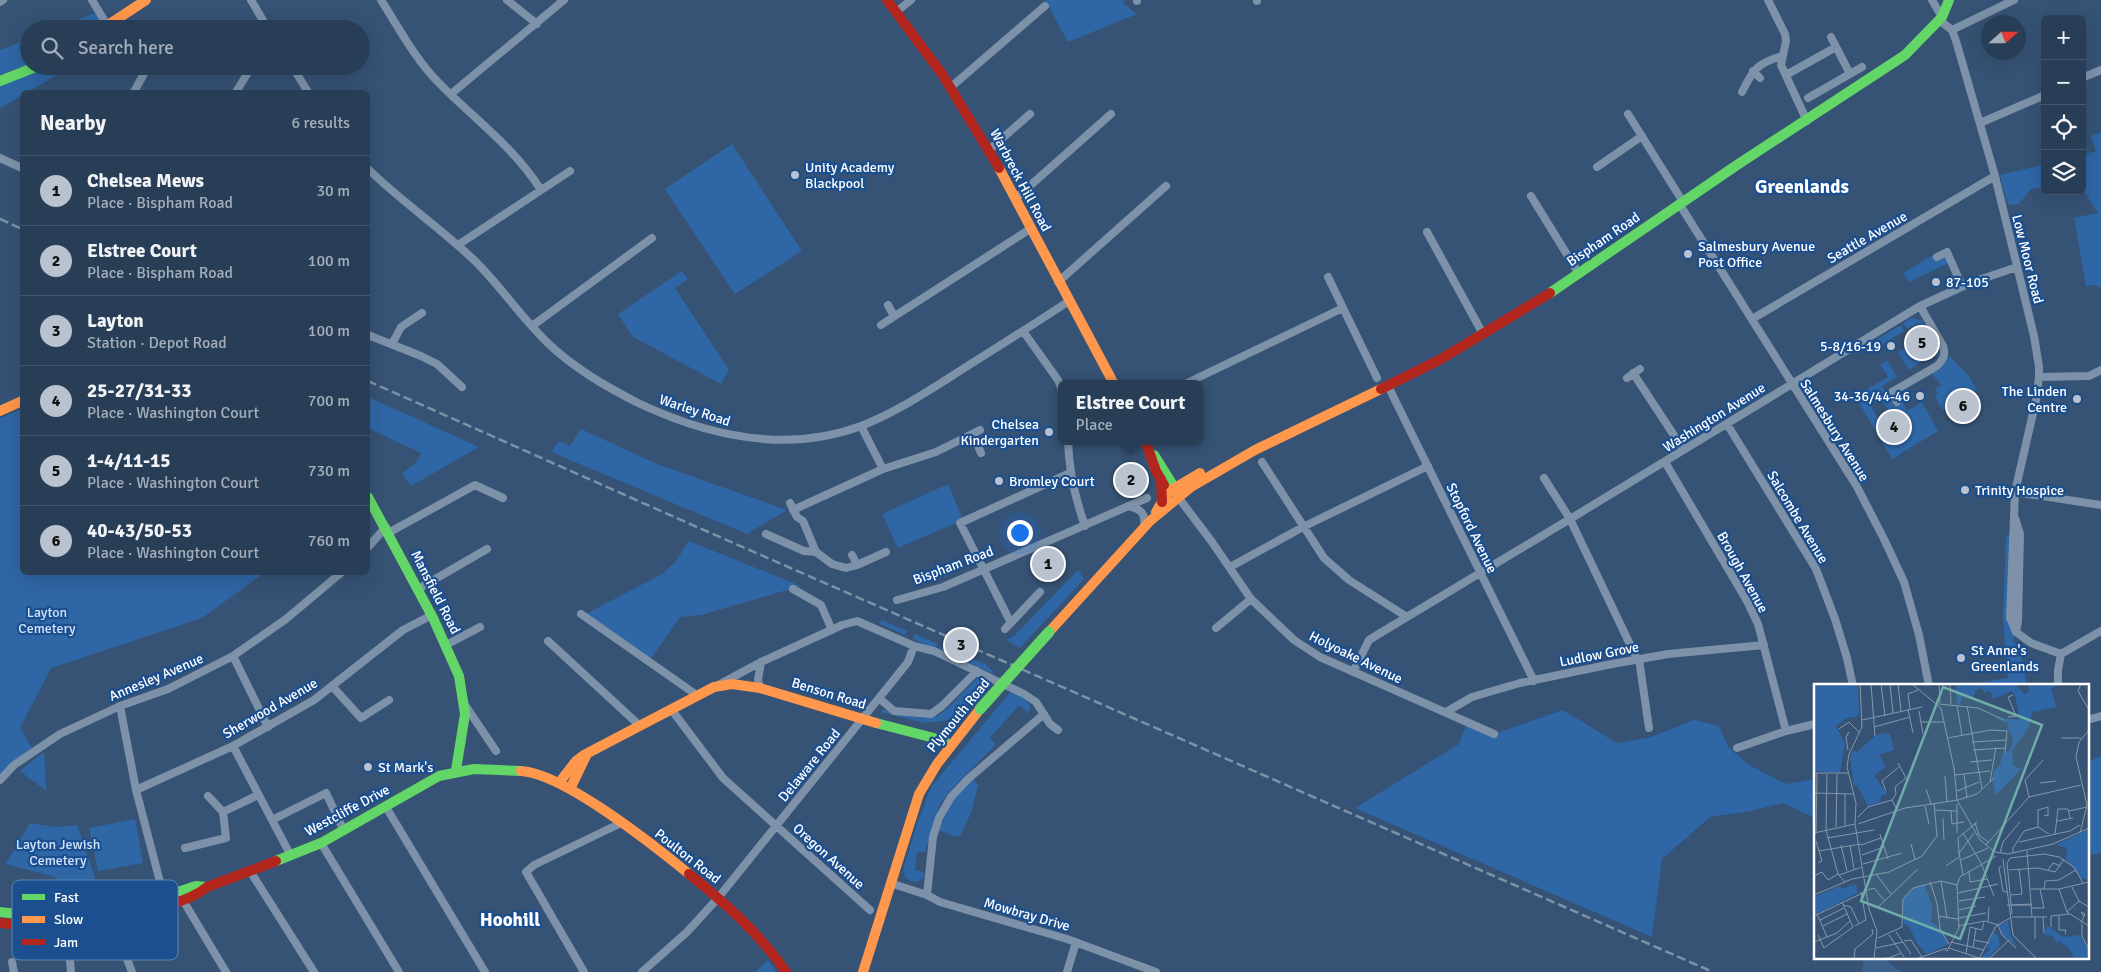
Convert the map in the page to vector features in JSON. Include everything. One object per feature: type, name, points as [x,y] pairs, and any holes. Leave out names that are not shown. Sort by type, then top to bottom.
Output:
[{"type":"main road","points":[[115,20],[146,0]]},
{"type":"main road","name":"Warbreck Hill Road","points":[[888,0],[951,87],[989,150],[1112,380]]},
{"type":"main road","name":"Bispham Road","points":[[1170,494],[1191,487],[1241,457],[1441,359],[1545,297],[1905,55],[1940,18],[1949,0]]},
{"type":"main road","points":[[0,81],[20,73]]},
{"type":"main road","points":[[0,411],[20,402]]},
{"type":"main road","points":[[1146,445],[1156,471],[1170,494]]},
{"type":"main road","points":[[1146,445],[1170,494]]},
{"type":"main road","name":"Plymouth Road","points":[[863,972],[919,794],[927,779],[962,730],[1148,524],[1170,494]]},
{"type":"main road","name":"Plymouth Road","points":[[1148,524],[1170,494]]},
{"type":"main road","name":"Mansfield Road","points":[[370,500],[388,530],[432,615],[456,671],[465,706],[465,730],[456,770]]},
{"type":"main road","name":"Benson Road","points":[[714,687],[732,684],[760,688],[862,719],[934,738],[951,745]]},
{"type":"main road","points":[[559,782],[576,761],[588,753],[714,687]]},
{"type":"main road","name":"Benson Road","points":[[934,738],[948,736],[962,730]]},
{"type":"main road","points":[[570,789],[588,753]]},
{"type":"main road","name":"Westcliffe Drive","points":[[180,895],[196,886],[207,887],[291,856],[320,843],[429,781],[456,770],[473,768],[531,772],[559,782]]},
{"type":"main road","name":"Poulton Road","points":[[559,782],[621,823],[718,898],[769,949],[786,971]]},
{"type":"street","points":[[92,0],[101,20]]},
{"type":"street","points":[[251,0],[263,20]]},
{"type":"street","points":[[382,0],[424,67],[521,160],[541,190]]},
{"type":"street","points":[[507,0],[537,24]]},
{"type":"street","points":[[451,94],[564,0]]},
{"type":"street","points":[[896,12],[911,0]]},
{"type":"street","points":[[1768,0],[1785,34],[1786,41],[1781,65],[1807,121]]},
{"type":"street","points":[[1932,0],[1940,18],[1952,30],[2014,0]]},
{"type":"street","points":[[951,87],[1045,6]]},
{"type":"street","name":"Low Moor Road","points":[[1952,30],[1995,176],[2034,336],[2040,377],[2014,492],[2010,618],[2016,632],[2031,643],[2061,654]]},
{"type":"street","points":[[1831,37],[1850,74]]},
{"type":"street","points":[[1786,75],[1836,47]]},
{"type":"street","points":[[1742,92],[1753,70],[1762,63],[1782,56]]},
{"type":"street","points":[[1808,98],[1862,68]]},
{"type":"street","points":[[1753,70],[1760,78]]},
{"type":"street","points":[[2086,76],[2101,70]]},
{"type":"street","points":[[135,90],[143,75]]},
{"type":"street","points":[[237,90],[246,75]]},
{"type":"street","points":[[298,75],[307,90]]},
{"type":"street","points":[[1980,123],[2041,96]]},
{"type":"street","points":[[989,150],[1030,114]]},
{"type":"street","points":[[1015,199],[1111,114]]},
{"type":"street","name":"Salmesbury Avenue","points":[[1628,114],[1681,204],[1856,485],[1904,582],[1919,636],[1929,684]]},
{"type":"street","points":[[1596,167],[1642,136]]},
{"type":"street","points":[[0,158],[20,167]]},
{"type":"street","name":"Warley Road","points":[[370,171],[458,245],[489,276],[551,346],[587,375],[615,391],[687,424],[742,438],[784,440],[836,434],[861,426],[906,404],[1069,301]]},
{"type":"street","points":[[458,245],[570,171]]},
{"type":"street","name":"Seattle Avenue","points":[[1752,319],[1995,176]]},
{"type":"street","points":[[1058,282],[1166,186]]},
{"type":"street","points":[[1531,196],[1579,274]]},
{"type":"street","points":[[881,325],[1030,228]]},
{"type":"street","points":[[1426,232],[1483,334]]},
{"type":"street","points":[[532,326],[652,238]]},
{"type":"street","points":[[1937,257],[1947,252],[1962,286]]},
{"type":"street","name":"Washington Avenue","points":[[1354,672],[1368,640],[1570,520],[1683,449],[1920,306],[1962,286],[2017,268]]},
{"type":"street","points":[[1328,277],[1377,378]]},
{"type":"street","points":[[888,306],[894,316]]},
{"type":"street","points":[[1897,402],[1889,388],[1937,366],[1944,358],[1943,346],[1920,306]]},
{"type":"street","points":[[1193,380],[1343,308]]},
{"type":"street","points":[[392,344],[401,327],[422,313]]},
{"type":"street","points":[[1024,331],[1058,380]]},
{"type":"street","points":[[370,336],[437,364],[462,387]]},
{"type":"street","points":[[2040,377],[2090,376],[2101,370]]},
{"type":"street","points":[[1633,373],[1683,449]]},
{"type":"street","name":"Stopford Avenue","points":[[1388,386],[1534,681]]},
{"type":"street","name":"Salcombe Avenue","points":[[1727,424],[1816,568],[1835,619],[1853,684]]},
{"type":"street","points":[[861,426],[883,470]]},
{"type":"street","points":[[886,552],[857,565],[839,568],[824,560],[816,552],[803,521],[797,517],[792,506],[883,470],[921,458],[976,432],[981,452]]},
{"type":"street","points":[[1068,445],[1070,473],[1075,497],[1085,526]]},
{"type":"street","points":[[1262,462],[1324,558],[1349,580],[1407,617]]},
{"type":"street","name":"Brough Avenue","points":[[1665,462],[1747,601],[1758,624],[1786,731]]},
{"type":"street","points":[[1230,567],[1303,527],[1428,466]]},
{"type":"street","points":[[1011,622],[960,523],[1070,473]]},
{"type":"street","points":[[1544,478],[1570,520],[1638,659],[1649,728]]},
{"type":"street","points":[[370,545],[388,530],[475,485],[503,498]]},
{"type":"street","points":[[2014,492],[2101,505]]},
{"type":"street","name":"Holyoake Avenue","points":[[1170,494],[1230,567],[1251,599],[1294,640],[1320,657],[1494,734]]},
{"type":"street","name":"Bispham Road","points":[[898,600],[943,587],[1147,498]]},
{"type":"street","points":[[1128,506],[1143,512],[1148,524]]},
{"type":"street","points":[[766,534],[804,551],[816,552]]},
{"type":"street","points":[[418,589],[487,549]]},
{"type":"street","points":[[852,555],[857,565]]},
{"type":"street","name":"Annesley Avenue","points":[[0,780],[14,765],[60,734],[120,706],[168,688],[233,656],[286,619],[338,575]]},
{"type":"street","points":[[793,590],[821,605],[832,630]]},
{"type":"street","points":[[1004,629],[1040,592]]},
{"type":"street","points":[[1216,628],[1251,599]]},
{"type":"street","points":[[581,614],[698,696]]},
{"type":"street","name":"Sherwood Avenue","points":[[136,790],[233,746],[314,700],[403,630],[432,615]]},
{"type":"street","points":[[714,687],[761,662],[854,622],[870,626],[914,646],[934,651],[1024,694],[1036,702],[1050,724],[1058,730]]},
{"type":"street","points":[[446,646],[480,627]]},
{"type":"street","points":[[2058,684],[2061,654],[2101,631]]},
{"type":"street","points":[[548,641],[639,725]]},
{"type":"street","name":"Ludlow Grove","points":[[1446,712],[1472,697],[1534,681],[1638,659],[1668,654],[1764,645]]},
{"type":"street","name":"Delaware Road","points":[[642,972],[686,932],[718,898],[908,662],[914,646]]},
{"type":"street","points":[[233,656],[268,727]]},
{"type":"street","points":[[760,688],[758,680],[761,662]]},
{"type":"street","name":"Benson Road","points":[[879,698],[894,711],[931,714],[942,706],[976,671]]},
{"type":"street","points":[[332,686],[361,718],[389,700]]},
{"type":"street","points":[[120,706],[136,790],[160,880]]},
{"type":"street","name":"Mansfield Road","points":[[465,706],[496,752]]},
{"type":"street","name":"Oregon Avenue","points":[[671,710],[723,778],[870,910]]},
{"type":"street","points":[[927,895],[931,847],[940,818],[946,806],[968,779],[1044,714]]},
{"type":"street","points":[[2088,720],[2101,716]]},
{"type":"street","points":[[1737,748],[1786,731],[1814,724]]},
{"type":"street","points":[[233,746],[291,856]]},
{"type":"street","points":[[272,820],[326,793],[344,831]]},
{"type":"street","points":[[223,812],[258,795]]},
{"type":"street","points":[[185,848],[226,838],[223,812],[208,796]]},
{"type":"street","points":[[386,807],[485,972]]},
{"type":"street","points":[[584,972],[526,872],[534,865],[621,823]]},
{"type":"street","points":[[320,843],[399,972]]},
{"type":"street","points":[[250,871],[314,972]]},
{"type":"street","name":"Mowbray Drive","points":[[890,883],[927,895],[940,902],[1076,942],[1156,972]]},
{"type":"street","points":[[180,895],[226,972]]},
{"type":"street","points":[[1067,972],[1076,942]]},
{"type":"street","points":[[126,960],[132,972]]},
{"type":"street","points":[[12,962],[14,972]]},
{"type":"green space","points":[[1045,0],[1125,0],[1123,3],[1137,14],[1068,42]]},
{"type":"green space","points":[[95,13],[99,20],[77,20]]},
{"type":"green space","points":[[20,42],[20,67],[0,75],[0,50]]},
{"type":"green space","points":[[20,73],[20,75],[57,75],[31,90],[20,90],[20,97],[0,108],[0,81]]},
{"type":"green space","points":[[2101,132],[2101,288],[2096,285],[2086,286],[2074,218],[2098,213],[2086,194],[2086,154],[2096,151],[2091,136]]},
{"type":"green space","points":[[732,144],[802,251],[735,294],[665,189]]},
{"type":"green space","points":[[2041,165],[2041,188],[2031,189],[2019,204],[2008,205],[2000,175]]},
{"type":"green space","points":[[1935,254],[1939,260],[1949,256],[1951,262],[1909,282],[1903,273]]},
{"type":"green space","points":[[682,271],[688,279],[675,288],[729,370],[721,384],[633,337],[618,314]]},
{"type":"green space","points":[[1912,318],[1922,320],[1940,355],[1938,356],[1918,323],[1907,329],[1903,323]]},
{"type":"green space","points":[[1901,325],[1904,331],[1873,350],[1869,344]]},
{"type":"green space","points":[[1913,342],[1924,360],[1909,370],[1898,352]]},
{"type":"green space","points":[[1949,356],[1968,375],[1977,390],[1943,411],[1935,396],[1938,394],[1935,389],[1941,385],[1932,374],[1942,368]]},
{"type":"green space","points":[[1887,360],[1897,377],[1882,386],[1894,406],[1902,401],[1907,411],[1922,402],[1938,431],[1892,459],[1855,396],[1888,377],[1880,364]],"holes":[[[1876,389],[1893,419],[1903,413],[1910,426],[1886,441],[1878,428],[1882,426],[1867,399],[1875,393],[1873,390]]]},
{"type":"green space","points":[[370,398],[479,447],[411,486],[402,473],[415,464],[421,453],[370,429]]},
{"type":"green space","name":"Layton Cemetery","points":[[20,410],[20,575],[261,575],[202,618],[51,668],[20,728],[32,748],[0,774],[0,418]]},
{"type":"green space","points":[[581,429],[657,464],[787,510],[747,534],[551,452],[559,441],[570,446]]},
{"type":"green space","points":[[948,484],[963,520],[898,548],[882,514]]},
{"type":"green space","points":[[2006,535],[2012,536],[2010,618],[2016,632],[2013,642],[2019,646],[2027,684],[1970,684],[2008,678],[2003,617]]},
{"type":"green space","points":[[689,541],[801,586],[701,615],[680,617],[650,660],[586,614],[662,574],[676,561]]},
{"type":"green space","points":[[1078,570],[1084,579],[1020,648],[1006,640],[1014,636]]},
{"type":"green space","points":[[881,620],[907,631],[905,635],[880,624]]},
{"type":"green space","points":[[915,634],[938,644],[937,647],[934,646],[933,648],[913,639]]},
{"type":"green space","points":[[941,645],[942,648],[964,658],[965,656],[985,664],[994,672],[993,674],[939,650]]},
{"type":"green space","points":[[979,676],[990,681],[958,717],[925,723],[881,712],[883,709],[897,715],[924,718],[938,716]]},
{"type":"green space","points":[[1012,690],[1028,702],[1030,709],[1028,713],[1019,705],[990,738],[996,744],[948,793],[940,804],[925,852],[917,852],[915,870],[924,872],[924,877],[917,882],[910,881],[905,877],[903,871],[917,824],[931,787]]},
{"type":"green space","points":[[1563,710],[1617,743],[1651,737],[1694,720],[1719,726],[1729,748],[1749,765],[1786,784],[1814,779],[1814,818],[1783,803],[1751,811],[1710,817],[1662,859],[1652,937],[1355,808],[1459,744],[1467,722],[1494,734]]},
{"type":"green space","points":[[44,752],[46,786],[46,791],[20,771]]},
{"type":"green space","points":[[2101,756],[2101,853],[2088,855],[2088,762]]},
{"type":"green space","points":[[973,779],[978,785],[971,813],[960,836],[953,836],[939,830],[953,800]]},
{"type":"green space","points":[[135,819],[143,863],[98,871],[89,828]]},
{"type":"green space","name":"Layton Jewish Cemetery","points":[[30,823],[56,827],[77,825],[96,880],[56,880],[54,877],[6,864]]},
{"type":"green space","points":[[768,960],[777,972],[755,972]]},
{"type":"shaded area","points":[[1864,960],[1887,960],[1901,972],[1862,972]]},
{"type":"railway","points":[[0,219],[20,228]]},
{"type":"railway","points":[[370,382],[1713,972]]},
{"type":"traffic: fast","points":[[1550,293],[1737,165],[1905,55],[1942,17],[1949,0]]},
{"type":"traffic: fast","points":[[0,81],[20,73]]},
{"type":"traffic: fast","points":[[1154,455],[1174,487],[1176,494]]},
{"type":"traffic: fast","points":[[370,501],[433,618],[459,676],[465,714],[456,770]]},
{"type":"traffic: fast","points":[[980,709],[1049,632]]},
{"type":"traffic: fast","points":[[876,723],[934,738],[951,745]]},
{"type":"traffic: fast","points":[[276,861],[321,843],[439,776],[474,769],[521,771]]},
{"type":"traffic: fast","points":[[178,892],[196,886],[207,887]]},
{"type":"traffic: fast","points":[[0,912],[12,913]]},
{"type":"traffic: slow","points":[[116,20],[146,0]]},
{"type":"traffic: slow","points":[[999,168],[1112,380]]},
{"type":"traffic: slow","points":[[1049,632],[1150,521],[1191,487],[1255,450],[1381,389]]},
{"type":"traffic: slow","points":[[0,411],[20,402]]},
{"type":"traffic: slow","points":[[1156,512],[1168,492],[1200,473]]},
{"type":"traffic: slow","points":[[559,783],[576,761],[584,755],[714,687],[732,684],[760,688],[876,723]]},
{"type":"traffic: slow","points":[[863,972],[919,794],[937,764],[980,709]]},
{"type":"traffic: slow","points":[[570,789],[586,756]]},
{"type":"traffic: slow","points":[[521,771],[539,775],[584,797],[654,846],[689,874]]},
{"type":"traffic: jam","points":[[887,0],[942,74],[999,168]]},
{"type":"traffic: jam","points":[[1381,389],[1441,359],[1550,293]]},
{"type":"traffic: jam","points":[[1147,445],[1156,471],[1164,485]]},
{"type":"traffic: jam","points":[[1161,479],[1162,502]]},
{"type":"traffic: jam","points":[[178,901],[207,887],[276,861]]},
{"type":"traffic: jam","points":[[689,874],[741,920],[765,945],[786,972]]},
{"type":"traffic: jam","points":[[0,923],[12,924]]},
{"type":"place","name":"Unity Academy Blackpool","points":[[795,175]]},
{"type":"place","name":"Salmesbury Avenue Post Office","points":[[1688,254]]},
{"type":"place","name":"87-105","points":[[1936,282]]},
{"type":"place","name":"1-4/11-15","points":[[1922,343]]},
{"type":"place","name":"5-8/16-19","points":[[1891,346]]},
{"type":"place","name":"34-36/44-46","points":[[1920,396]]},
{"type":"place","name":"The Linden Centre","points":[[2077,399]]},
{"type":"place","name":"40-43/50-53","points":[[1963,406]]},
{"type":"place","name":"25-27/31-33","points":[[1894,427]]},
{"type":"place","name":"Chelsea Kindergarten","points":[[1049,432]]},
{"type":"place","name":"Elstree Court","points":[[1131,480]]},
{"type":"place","name":"Bromley Court","points":[[999,481]]},
{"type":"place","name":"Trinity Hospice","points":[[1965,490]]},
{"type":"place","name":"Chelsea Mews","points":[[1048,564]]},
{"type":"place","name":"Layton","points":[[961,645]]},
{"type":"place","name":"St Anne's Greenlands","points":[[1961,658]]},
{"type":"place","name":"St Mark's","points":[[368,767]]},
{"type":"district","name":"Greenlands","points":[[1802,186]]},
{"type":"district","name":"Hoohill","points":[[510,919]]}]
